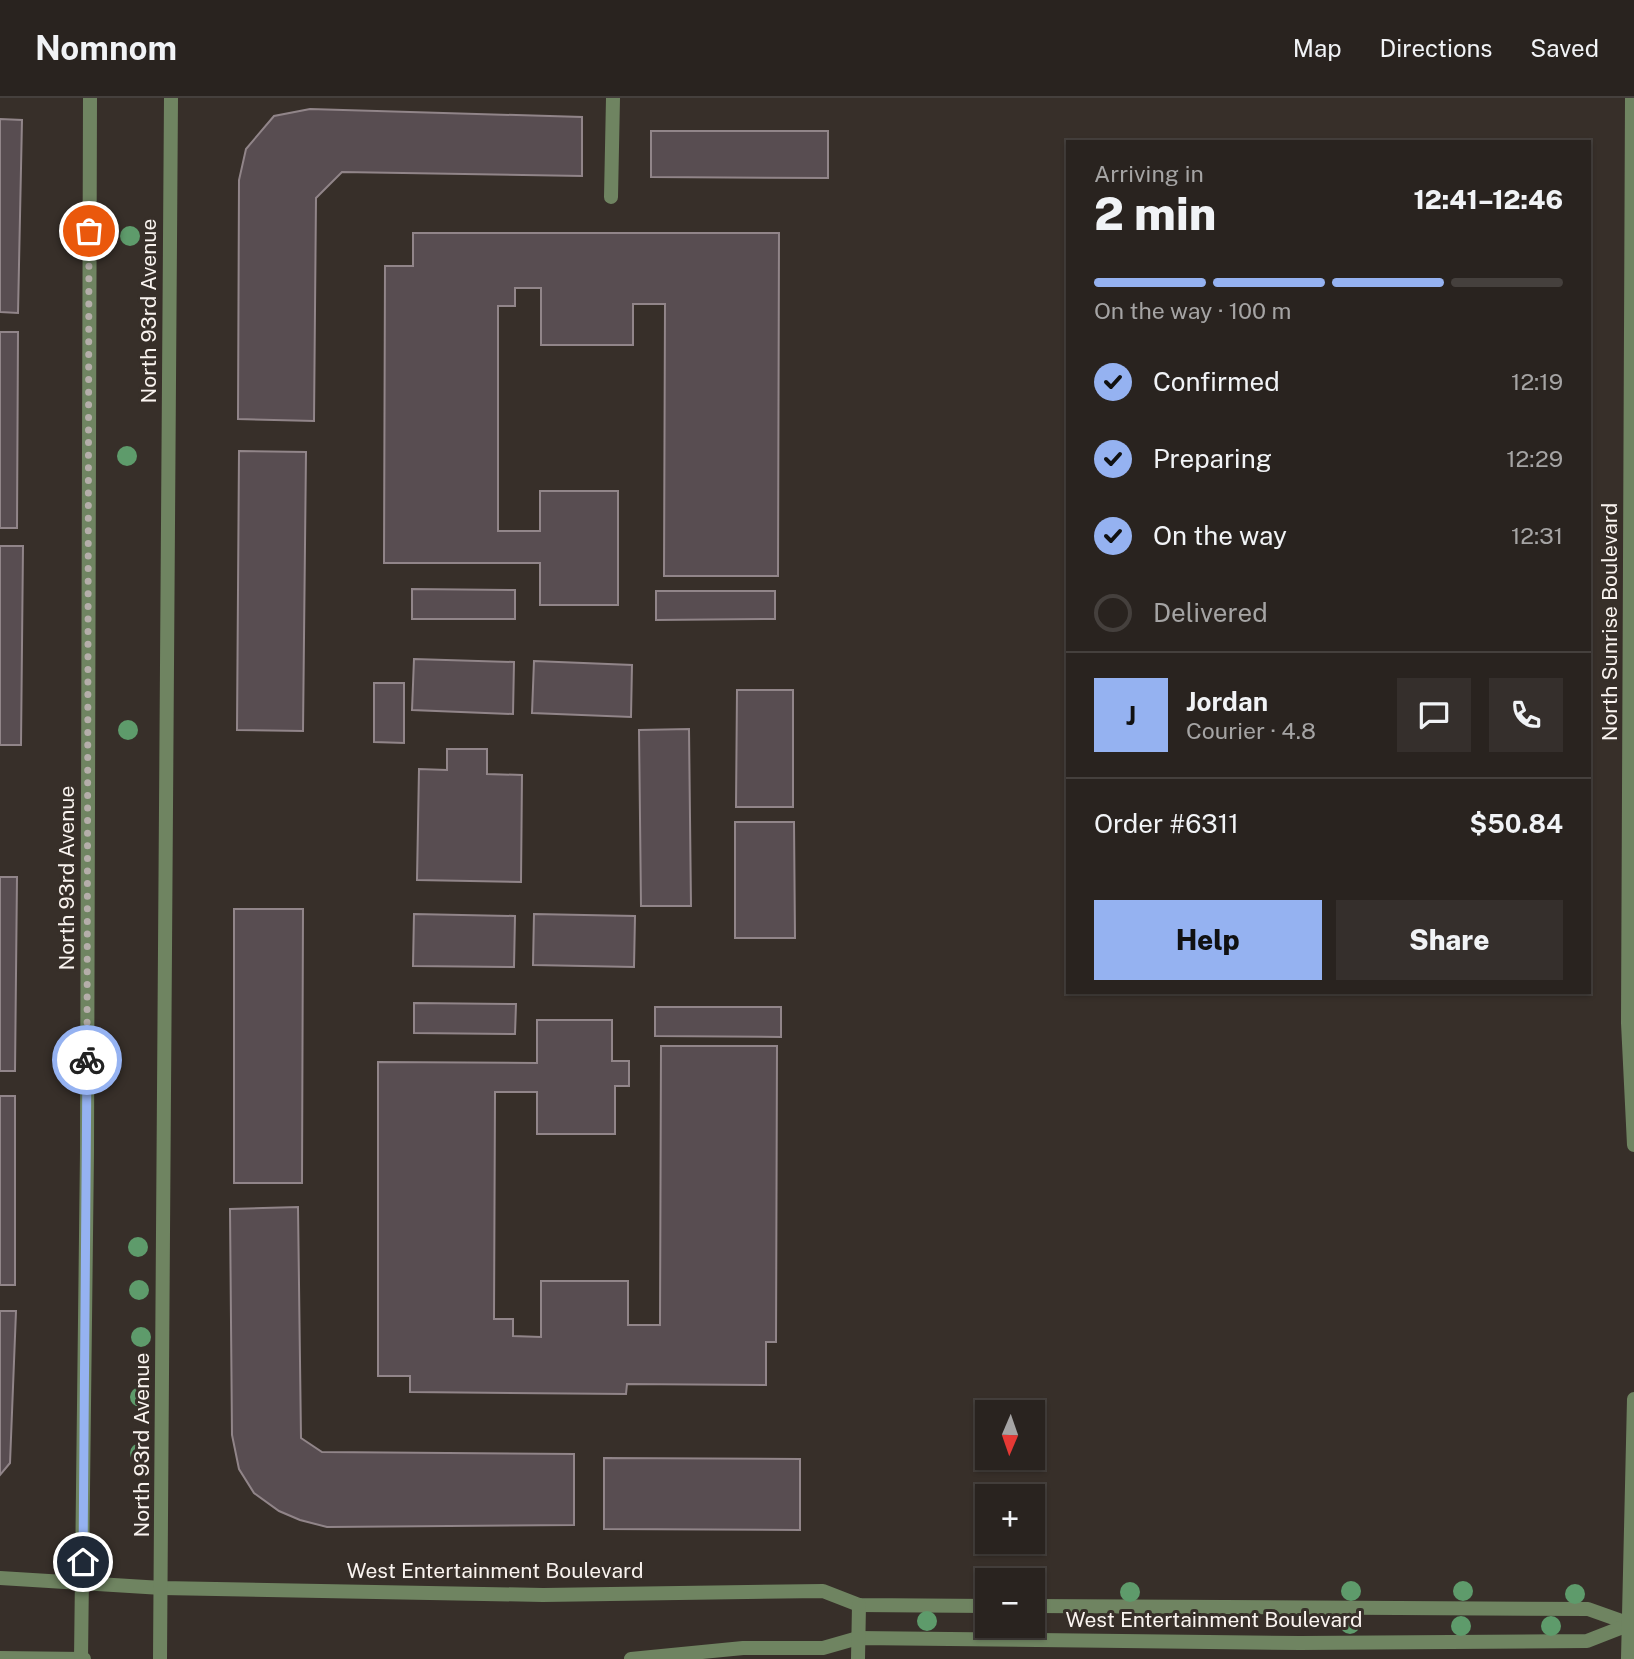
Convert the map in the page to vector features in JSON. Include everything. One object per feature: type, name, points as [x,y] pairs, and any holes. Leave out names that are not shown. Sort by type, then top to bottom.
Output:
[{"type":"street","name":"North 93rd Avenue","points":[[83,1659],[90,98]]},
{"type":"street","name":"North 93rd Avenue","points":[[160,1659],[171,98]]},
{"type":"street","points":[[611,198],[613,98]]},
{"type":"street","name":"North Sunrise Boulevard","points":[[1632,98],[1628,1023],[1634,1145]]},
{"type":"street","points":[[1628,1659],[1631,1625],[1634,1399]]},
{"type":"street","name":"West Entertainment Boulevard","points":[[0,1578],[162,1588],[543,1595],[823,1591],[859,1605],[975,1606]]},
{"type":"street","points":[[858,1659],[859,1605]]},
{"type":"street","name":"West Entertainment Boulevard","points":[[1045,1606],[1588,1609],[1631,1625]]},
{"type":"street","name":"West Entertainment Boulevard","points":[[631,1659],[743,1648],[823,1648],[858,1638],[1300,1643],[1587,1641],[1631,1625]]},
{"type":"street","points":[[0,1658],[83,1659]]},
{"type":"building","points":[[310,109],[582,117],[582,176],[342,172],[316,198],[314,421],[238,419],[239,180],[246,149],[274,116]]},
{"type":"building","points":[[0,119],[22,120],[18,313],[0,312]]},
{"type":"building","points":[[651,131],[828,131],[828,178],[651,177]]},
{"type":"building","points":[[413,233],[779,233],[778,576],[664,576],[665,304],[633,304],[633,345],[541,345],[541,288],[515,288],[515,306],[498,306],[498,531],[540,531],[540,491],[618,491],[618,605],[540,605],[540,563],[384,563],[385,266],[413,266]]},
{"type":"building","points":[[0,332],[18,332],[17,528],[0,528]]},
{"type":"building","points":[[239,451],[306,452],[303,731],[237,730]]},
{"type":"building","points":[[0,546],[23,546],[21,745],[0,745]]},
{"type":"building","points":[[412,589],[515,590],[515,619],[412,619]]},
{"type":"building","points":[[656,591],[775,591],[775,619],[656,620]]},
{"type":"building","points":[[414,659],[514,662],[513,714],[412,710]]},
{"type":"building","points":[[534,661],[632,665],[631,717],[532,713]]},
{"type":"building","points":[[374,683],[404,683],[404,743],[374,742]]},
{"type":"building","points":[[737,690],[793,690],[793,807],[736,807]]},
{"type":"building","points":[[689,729],[691,906],[641,906],[639,730]]},
{"type":"building","points":[[447,749],[487,749],[487,774],[522,775],[521,882],[417,880],[419,769],[447,770]]},
{"type":"building","points":[[735,822],[794,822],[795,938],[735,938]]},
{"type":"building","points":[[0,877],[17,877],[15,1071],[0,1071]]},
{"type":"building","points":[[234,909],[303,909],[302,1183],[234,1183]]},
{"type":"building","points":[[414,914],[515,916],[514,967],[413,966]]},
{"type":"building","points":[[534,914],[635,916],[634,967],[533,965]]},
{"type":"building","points":[[414,1003],[516,1004],[515,1034],[414,1033]]},
{"type":"building","points":[[655,1007],[781,1007],[781,1037],[655,1036]]},
{"type":"building","points":[[537,1020],[612,1020],[612,1061],[629,1061],[629,1086],[615,1086],[615,1134],[537,1134],[537,1092],[495,1092],[494,1319],[513,1319],[513,1336],[541,1337],[541,1281],[628,1281],[628,1325],[660,1325],[661,1046],[777,1046],[776,1342],[766,1342],[766,1385],[627,1384],[626,1394],[410,1392],[410,1376],[378,1376],[378,1062],[537,1063]]},
{"type":"building","points":[[0,1096],[15,1096],[15,1285],[0,1285]]},
{"type":"building","points":[[298,1207],[301,1438],[322,1452],[574,1454],[574,1525],[327,1527],[279,1511],[254,1493],[239,1469],[232,1435],[230,1209]]},
{"type":"building","points":[[0,1311],[16,1311],[10,1463],[0,1475]]},
{"type":"building","points":[[604,1458],[800,1459],[800,1530],[604,1529]]},
{"type":"way so far","points":[[87,1060],[89,231]]},
{"type":"route","points":[[83,1562],[87,1060]]}]
